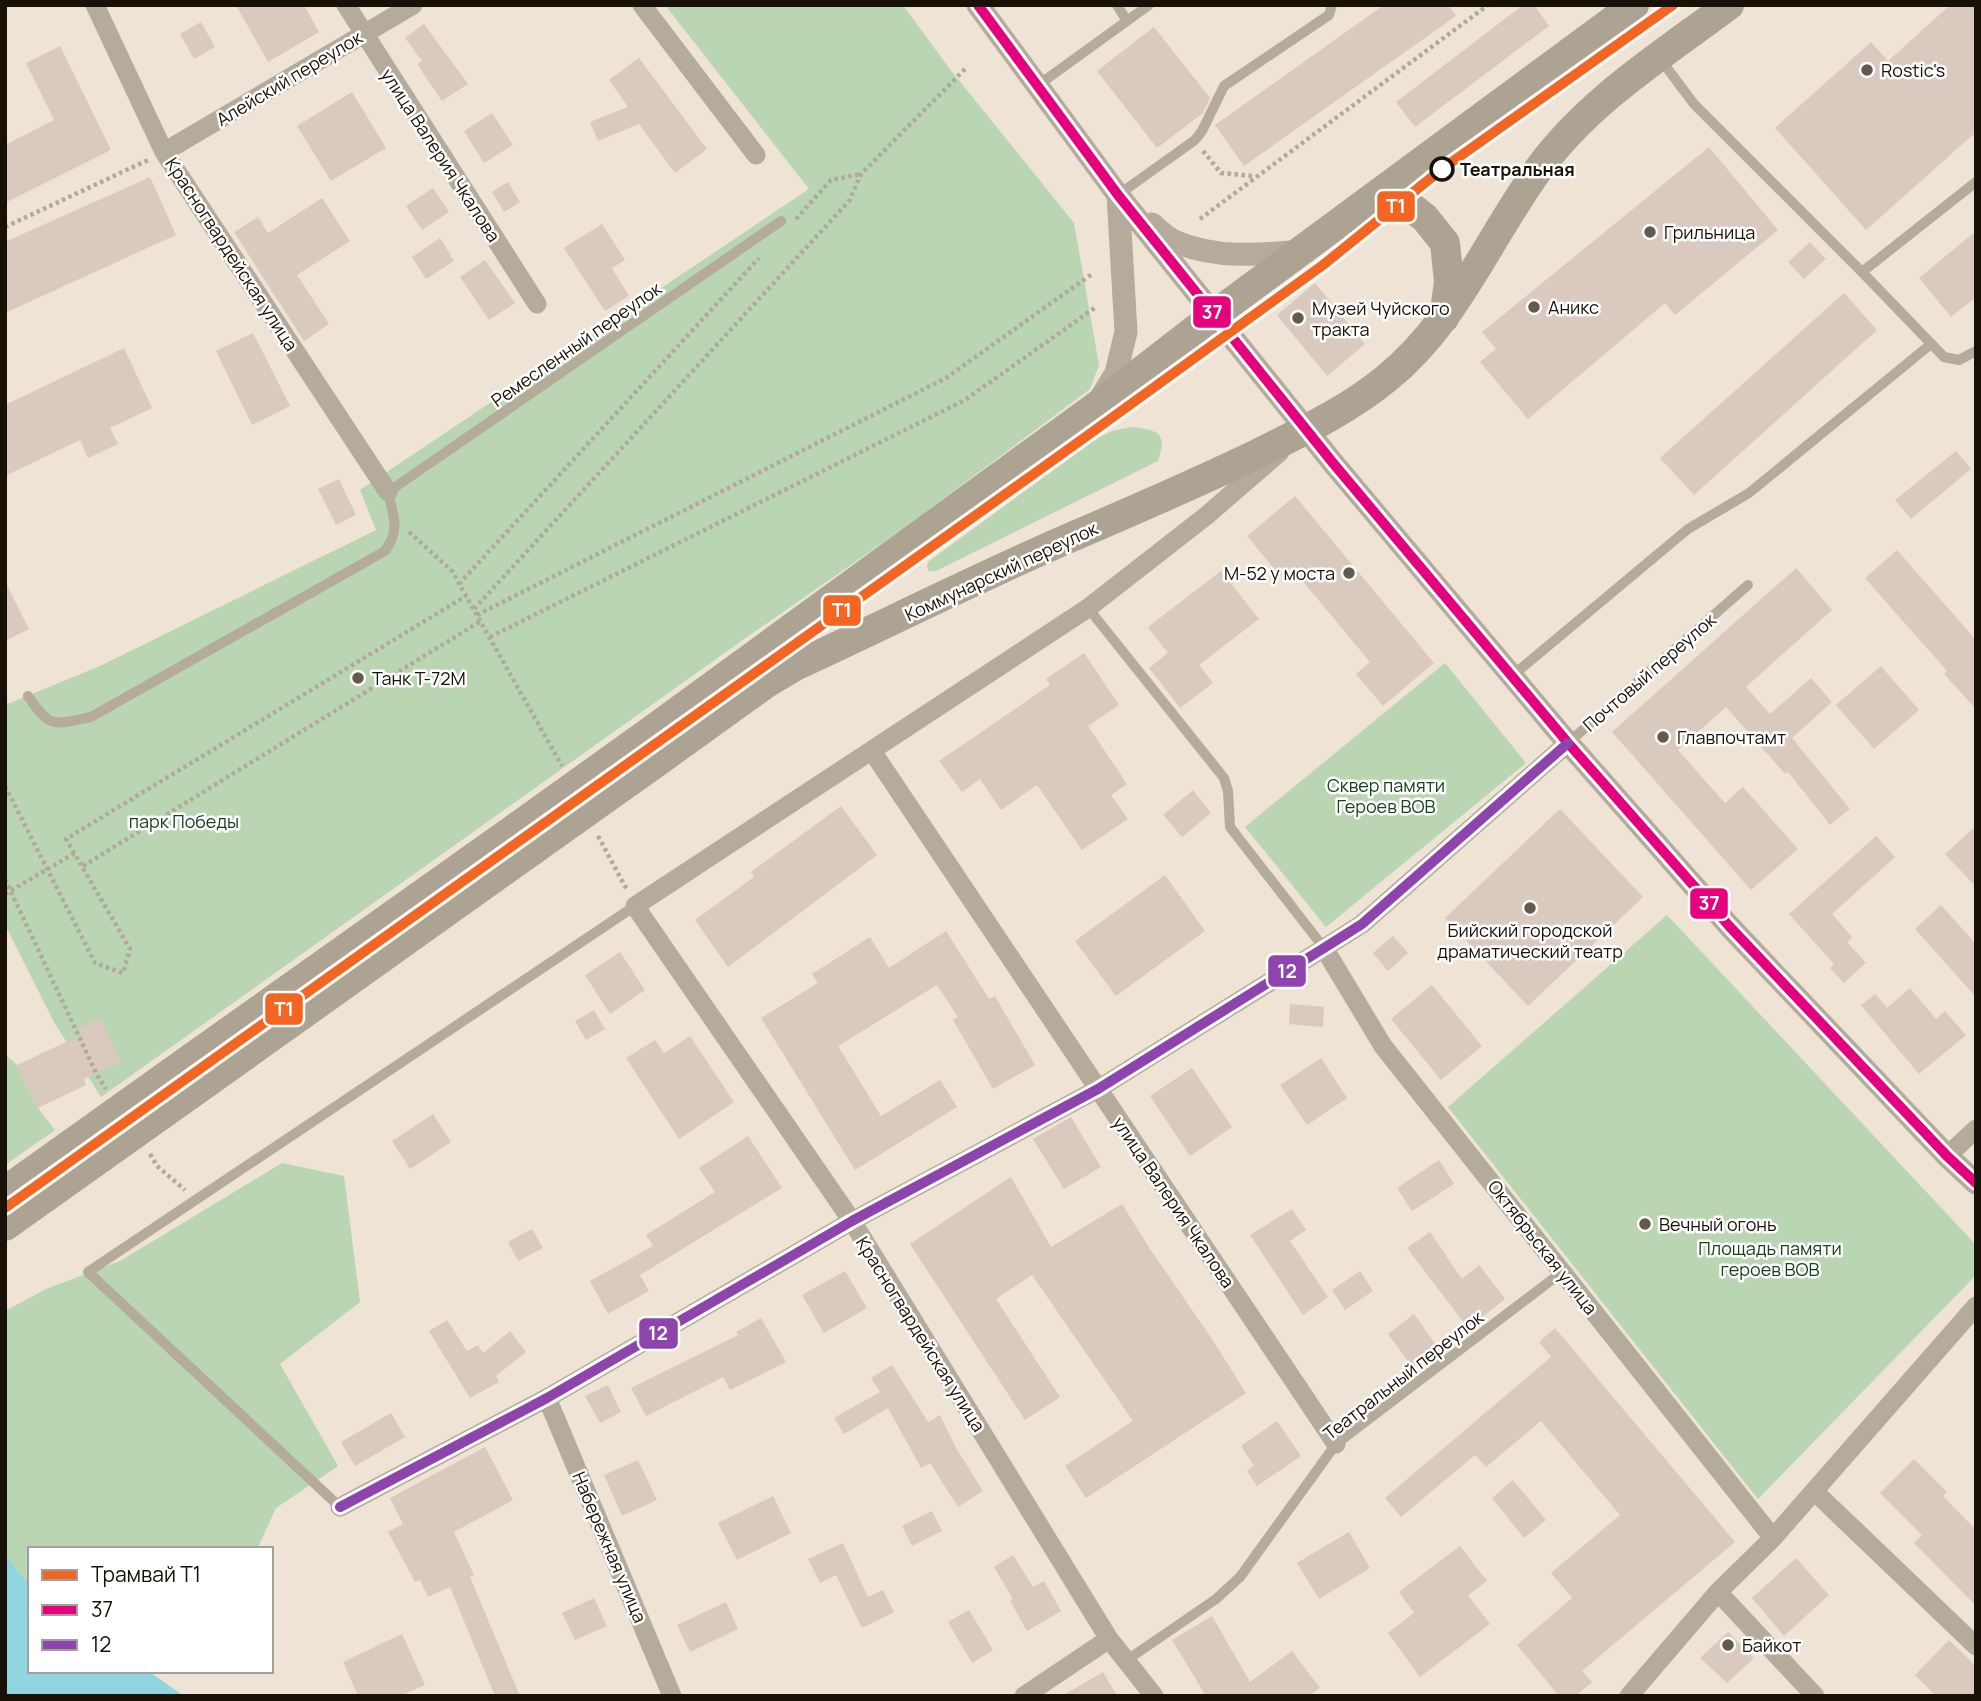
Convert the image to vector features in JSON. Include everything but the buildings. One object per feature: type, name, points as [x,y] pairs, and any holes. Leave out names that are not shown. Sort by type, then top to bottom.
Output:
[{"type":"main road","name":"Коммунарский переулок","points":[[201,1069],[645,752],[1214,315],[1634,5]]},
{"type":"main road","name":"Коммунарский переулок","points":[[645,752],[795,666],[1041,551],[1180,491],[1343,411],[1387,378],[1424,344],[1463,293],[1512,208],[1569,133],[1601,102],[1729,5]]},
{"type":"main road","points":[[1372,199],[1410,206],[1425,218],[1445,243],[1449,282],[1444,318]]},
{"type":"main road","points":[[5,1191],[201,1069]]},
{"type":"main road","points":[[5,1226],[201,1069]]},
{"type":"street","name":"Красногвардейская улица","points":[[95,5],[164,152],[388,492]]},
{"type":"street","name":"улица Валерия Чкалова","points":[[346,5],[537,304]]},
{"type":"street","name":"Алейский переулок","points":[[164,152],[413,5]]},
{"type":"street","points":[[642,5],[756,155]]},
{"type":"street","points":[[978,5],[1118,195],[1306,430],[1567,743],[1730,927],[1947,1156],[1976,1183]]},
{"type":"street","points":[[1118,195],[1172,240],[1198,249],[1226,254],[1261,255],[1301,251]]},
{"type":"street","points":[[1094,408],[1116,373],[1126,332],[1118,195]]},
{"type":"street","points":[[635,906],[1088,608],[1206,516],[1306,430]]},
{"type":"street","name":"Почтовый переулок","points":[[340,1507],[547,1398],[852,1221],[1098,1089],[1362,924],[1567,743]]},
{"type":"street","name":"улица Валерия Чкалова","points":[[872,751],[1336,1444]]},
{"type":"street","name":"Красногвардейская улица","points":[[635,906],[852,1221],[1109,1639],[1154,1696]]},
{"type":"street","name":"Октябрьская улица","points":[[1324,948],[1383,1046],[1773,1538]]},
{"type":"street","points":[[1947,1156],[1976,1129]]},
{"type":"street","points":[[1629,1696],[1718,1592],[1773,1538],[1976,1306]]},
{"type":"street","name":"Набережная улица","points":[[547,1398],[672,1696]]},
{"type":"street","points":[[1814,1491],[1976,1646]]},
{"type":"street","points":[[1718,1592],[1815,1696]]},
{"type":"street","points":[[1024,1696],[1109,1639]]},
{"type":"lane","points":[[1117,5],[1127,21]]},
{"type":"lane","points":[[1037,86],[1149,5]]},
{"type":"lane","points":[[1118,195],[1195,140],[1224,86],[1329,15],[1332,5]]},
{"type":"lane","points":[[1658,57],[1694,104],[1944,358],[1959,360],[1976,351]]},
{"type":"lane","points":[[1862,272],[1976,182]]},
{"type":"lane","name":"Ремесленный переулок","points":[[388,492],[781,221]]},
{"type":"lane","points":[[1511,676],[1688,529],[1749,493],[1931,344]]},
{"type":"lane","points":[[28,696],[43,719],[61,724],[91,717],[362,565],[385,551],[392,541],[396,529],[388,492]]},
{"type":"lane","name":"Почтовый переулок","points":[[1567,743],[1748,585]]},
{"type":"lane","points":[[1088,608],[1224,778],[1228,791],[1230,827],[1324,948]]},
{"type":"lane","points":[[340,1507],[88,1272],[635,906]]},
{"type":"lane","name":"Театральный переулок","points":[[1127,1660],[1216,1599],[1240,1577],[1336,1444],[1562,1272]]},
{"type":"path","points":[[1200,219],[1488,5]]},
{"type":"path","points":[[474,609],[849,201],[862,174],[965,69]]},
{"type":"path","points":[[1195,140],[1221,173],[1254,177]]},
{"type":"path","points":[[5,227],[164,152]]},
{"type":"path","points":[[794,221],[831,180],[862,174]]},
{"type":"path","points":[[459,584],[766,251]]},
{"type":"path","points":[[477,615],[946,378],[1092,274]]},
{"type":"path","points":[[490,637],[965,401],[1096,307]]},
{"type":"path","points":[[388,492],[412,537],[452,571],[535,716]]},
{"type":"path","points":[[5,786],[95,963],[123,973],[130,949],[66,839],[466,596]]},
{"type":"path","points":[[83,866],[481,621]]},
{"type":"path","points":[[8,892],[75,853]]},
{"type":"path","points":[[5,879],[8,892],[97,1075]]},
{"type":"green space","name":"парк Победы","points":[[665,5],[903,5],[949,68],[1074,223],[1099,365],[1090,389],[911,523],[101,1097],[54,1022],[5,925],[5,705],[100,666],[376,530],[360,490],[809,189]]},
{"type":"green space","points":[[1132,427],[1158,435],[1162,444],[1158,461],[936,571],[929,571],[928,562],[1096,439],[1112,431]]},
{"type":"green space","name":"Сквер памяти Героев ВОВ","points":[[1445,663],[1526,763],[1326,927],[1245,827]]},
{"type":"green space","name":"Площадь памяти героев ВОВ","points":[[1667,915],[1976,1245],[1976,1275],[1758,1499],[1448,1107]]},
{"type":"green space","points":[[5,1054],[17,1065],[38,1108],[55,1130],[5,1165]]},
{"type":"green space","points":[[282,1163],[344,1176],[360,1302],[280,1364],[338,1466],[276,1508],[258,1547],[28,1547],[28,1583],[5,1554],[5,1311],[46,1289],[120,1261]]},
{"type":"water","points":[[5,1554],[28,1583],[28,1673],[151,1673],[184,1696],[5,1696]]},
{"type":"tram line","name":"T1","points":[[5,1208],[1084,438],[1323,265],[1442,169],[1673,5]]},
{"type":"transit line","name":"37","points":[[978,5],[1118,195],[1333,463],[1568,743],[1730,927],[1947,1156],[1976,1183]]},
{"type":"transit line","name":"12","points":[[340,1507],[547,1398],[852,1221],[1098,1089],[1362,924],[1568,743]]},
{"type":"place","name":"Rostic's","points":[[1867,70]]},
{"type":"place","name":"Театральная","points":[[1442,169]]},
{"type":"place","name":"Грильница","points":[[1650,232]]},
{"type":"place","name":"Аникс","points":[[1534,307]]},
{"type":"place","name":"Музей Чуйского тракта","points":[[1298,318]]},
{"type":"place","name":"М-52 у моста","points":[[1349,573]]},
{"type":"place","name":"Танк Т-72М","points":[[358,678]]},
{"type":"place","name":"Главпочтамт","points":[[1663,737]]},
{"type":"place","name":"Бийский городской драматический театр","points":[[1530,908]]},
{"type":"place","name":"Вечный огонь","points":[[1645,1224]]},
{"type":"place","name":"Байкот","points":[[1728,1645]]}]
